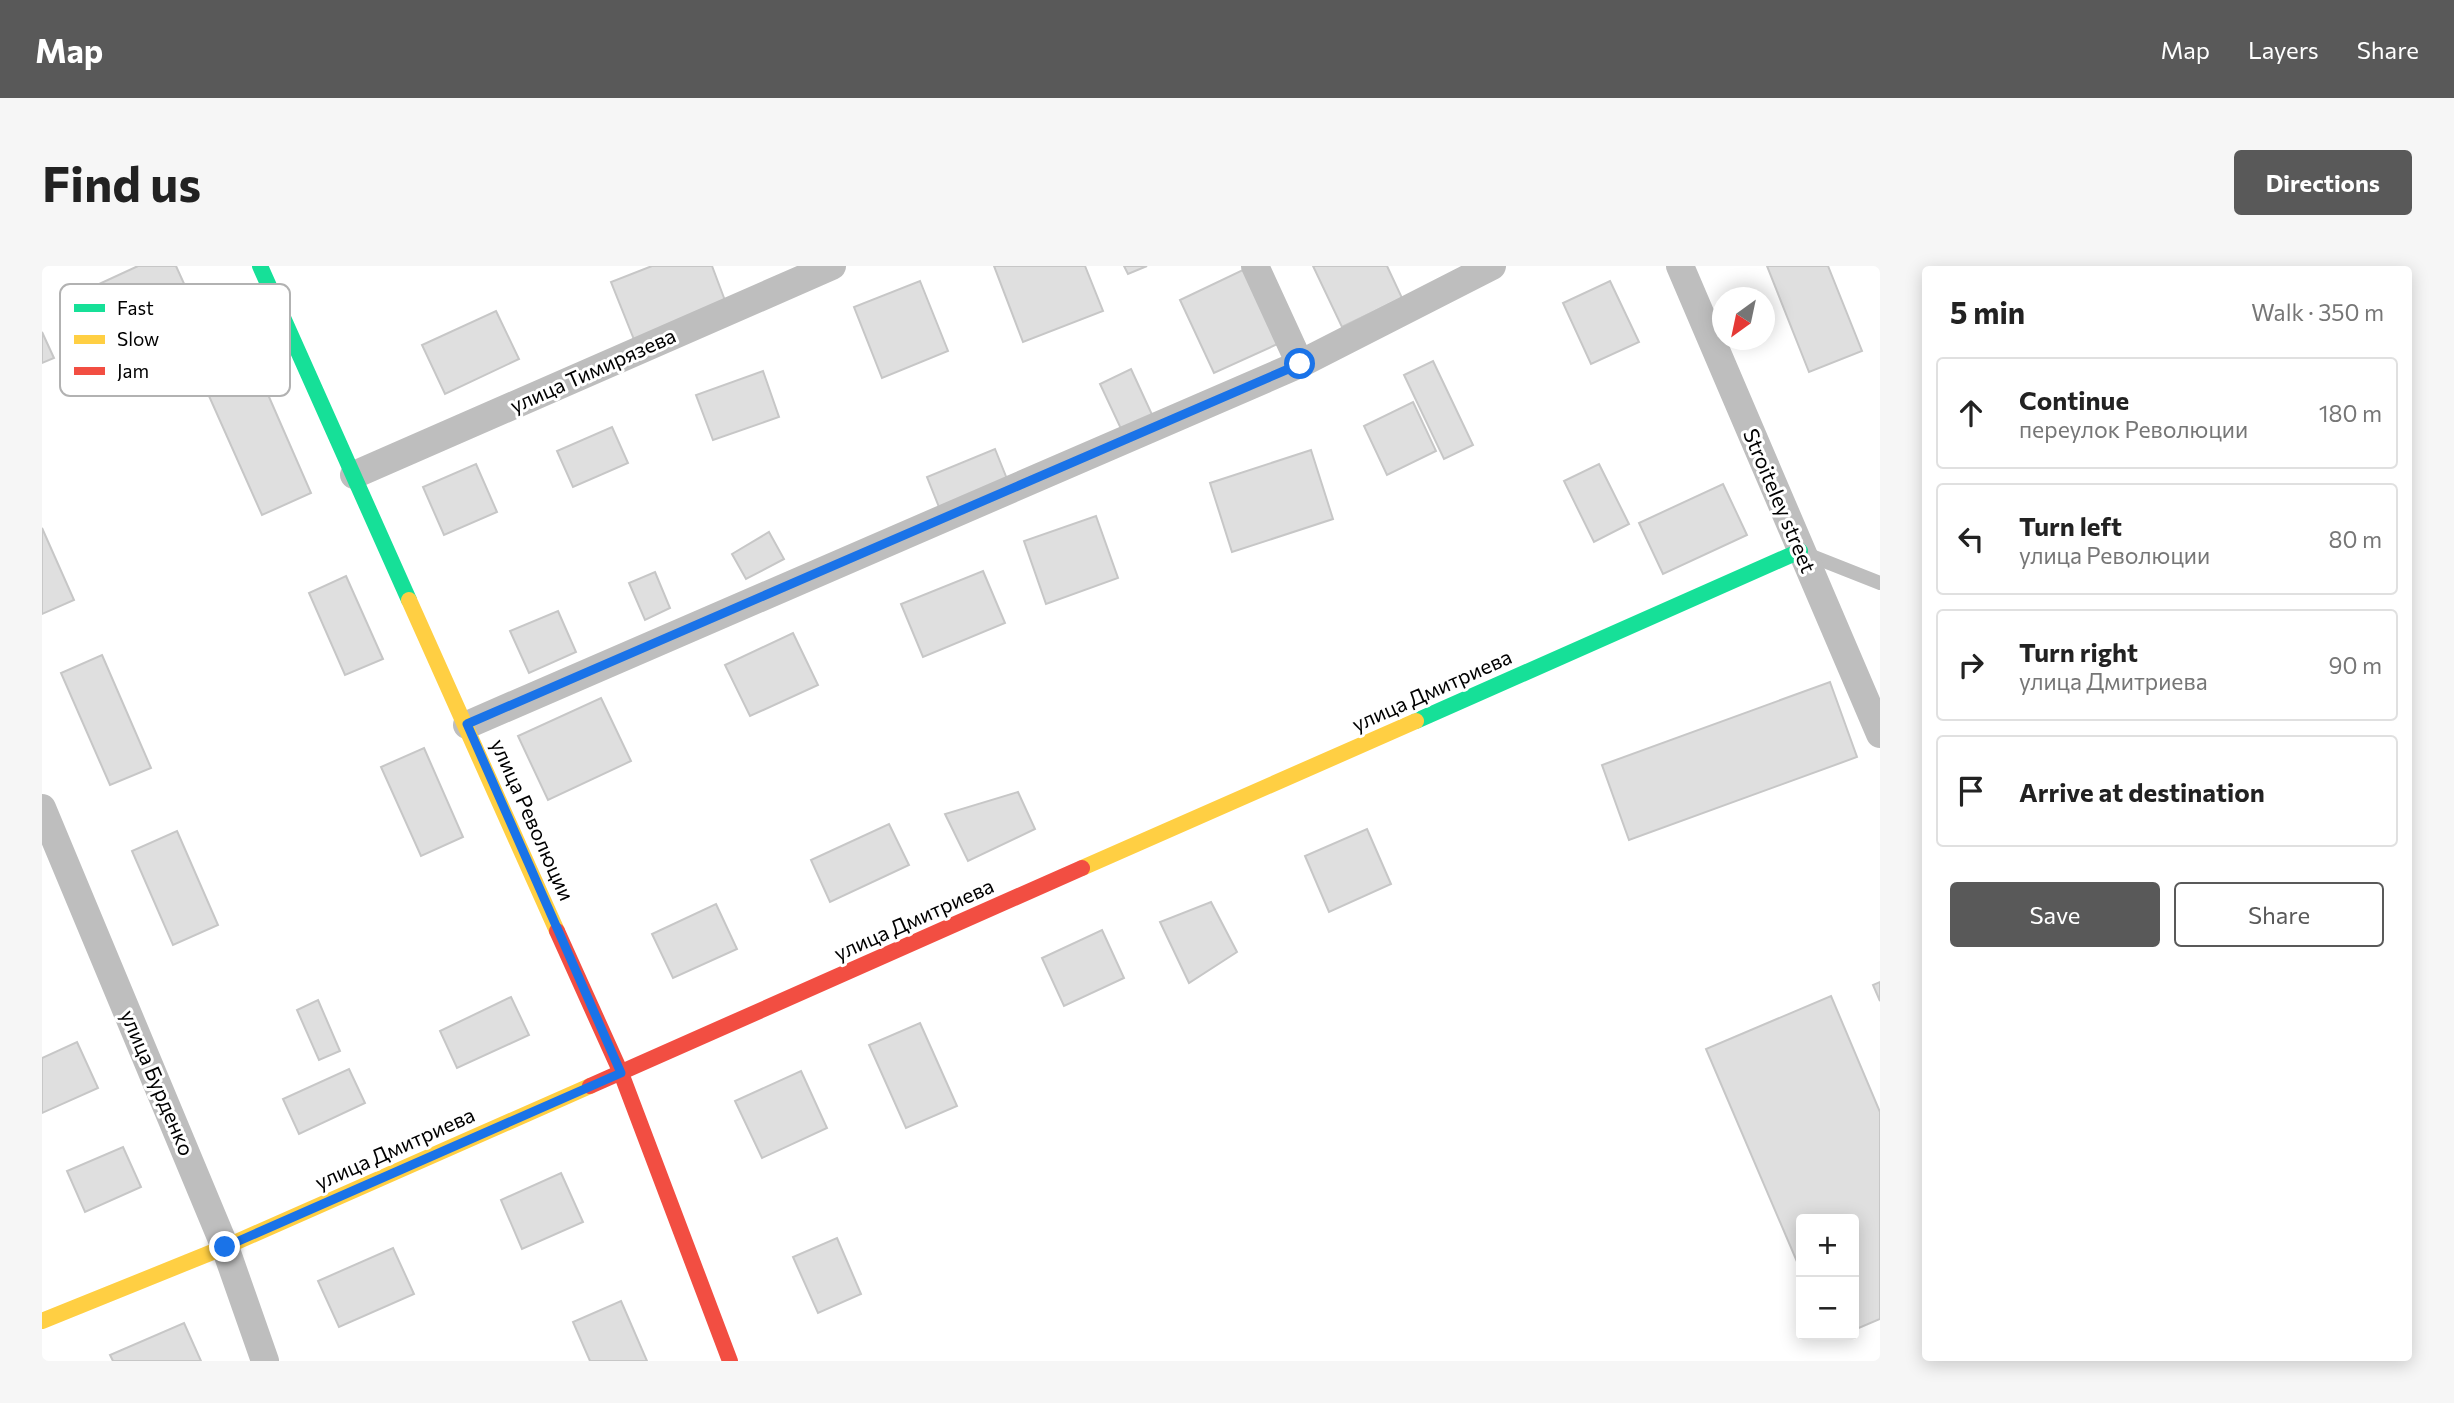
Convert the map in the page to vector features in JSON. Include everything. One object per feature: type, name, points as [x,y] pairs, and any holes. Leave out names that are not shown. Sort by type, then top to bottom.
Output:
[{"type":"street","name":"улица Революции","points":[[260,266],[268,284]]},
{"type":"street","name":"улица Тимирязева","points":[[354,475],[832,266]]},
{"type":"street","points":[[1255,266],[1300,364]]},
{"type":"street","points":[[467,724],[1300,364],[1492,266]]},
{"type":"street","name":"Stroiteley street","points":[[1680,266],[1880,734]]},
{"type":"street","name":"улица Революции","points":[[290,333],[621,1073],[730,1361]]},
{"type":"street","name":"улица Дмитриева","points":[[42,1321],[225,1247],[1800,551]]},
{"type":"street","name":"улица Бурденко","points":[[42,808],[225,1247],[265,1361]]},
{"type":"lane","points":[[1800,551],[1880,583]]},
{"type":"building","points":[[138,266],[176,266],[184,284],[99,284]]},
{"type":"building","points":[[652,266],[712,266],[727,306],[635,342],[611,282]]},
{"type":"building","points":[[994,266],[1085,266],[1103,311],[1023,342]]},
{"type":"building","points":[[1124,266],[1147,266],[1128,274]]},
{"type":"building","points":[[1313,266],[1387,266],[1402,298],[1342,327]]},
{"type":"building","points":[[1767,266],[1828,266],[1862,351],[1809,372]]},
{"type":"building","points":[[1247,268],[1282,342],[1214,373],[1180,300]]},
{"type":"building","points":[[920,281],[948,351],[882,378],[854,307]]},
{"type":"building","points":[[1610,281],[1639,342],[1591,364],[1563,303]]},
{"type":"building","points":[[496,311],[519,359],[445,394],[422,345]]},
{"type":"building","points":[[42,332],[54,358],[42,363]]},
{"type":"building","points":[[1433,361],[1473,445],[1444,459],[1404,375]]},
{"type":"building","points":[[1131,369],[1154,419],[1123,433],[1100,384]]},
{"type":"building","points":[[763,371],[779,417],[713,440],[696,395]]},
{"type":"building","points":[[209,396],[269,396],[311,493],[262,515]]},
{"type":"building","points":[[1413,402],[1436,451],[1387,475],[1364,426]]},
{"type":"building","points":[[612,427],[628,463],[573,487],[557,451]]},
{"type":"building","points":[[995,449],[1009,484],[941,512],[927,477]]},
{"type":"building","points":[[1311,450],[1333,519],[1232,552],[1210,483]]},
{"type":"building","points":[[476,464],[497,512],[444,535],[423,487]]},
{"type":"building","points":[[1599,464],[1629,524],[1594,542],[1564,481]]},
{"type":"building","points":[[1723,484],[1747,535],[1663,574],[1639,523]]},
{"type":"building","points":[[1096,516],[1118,578],[1046,604],[1024,541]]},
{"type":"building","points":[[42,528],[74,600],[42,614]]},
{"type":"building","points":[[769,532],[784,559],[746,579],[732,554]]},
{"type":"building","points":[[983,571],[1005,623],[923,657],[901,604]]},
{"type":"building","points":[[655,572],[670,608],[645,620],[629,583]]},
{"type":"building","points":[[346,576],[383,659],[345,675],[309,593]]},
{"type":"building","points":[[558,611],[576,652],[529,673],[510,631]]},
{"type":"building","points":[[793,633],[818,685],[750,716],[725,665]]},
{"type":"building","points":[[102,655],[151,768],[110,785],[61,673]]},
{"type":"building","points":[[1830,682],[1857,757],[1629,840],[1602,765]]},
{"type":"building","points":[[601,698],[631,761],[548,800],[518,736]]},
{"type":"building","points":[[424,748],[463,837],[421,856],[381,767]]},
{"type":"building","points":[[1018,792],[1035,829],[968,861],[945,814]]},
{"type":"building","points":[[889,824],[909,865],[830,902],[811,860]]},
{"type":"building","points":[[1367,829],[1391,884],[1329,912],[1305,856]]},
{"type":"building","points":[[177,831],[218,925],[173,945],[132,851]]},
{"type":"building","points":[[1211,902],[1237,952],[1189,983],[1160,922]]},
{"type":"building","points":[[716,904],[737,949],[673,978],[652,934]]},
{"type":"building","points":[[1102,930],[1124,978],[1064,1006],[1042,958]]},
{"type":"building","points":[[1880,982],[1880,1001],[1873,985]]},
{"type":"building","points":[[1831,996],[1880,1112],[1880,1319],[1859,1328],[1859,1214],[1796,1214],[1796,1259],[1706,1049]]},
{"type":"building","points":[[511,997],[529,1035],[457,1068],[440,1031]]},
{"type":"building","points":[[318,1000],[340,1051],[319,1060],[297,1010]]},
{"type":"building","points":[[920,1023],[957,1106],[906,1128],[869,1045]]},
{"type":"building","points":[[77,1042],[98,1088],[42,1113],[42,1058]]},
{"type":"building","points":[[349,1069],[365,1103],[299,1134],[283,1099]]},
{"type":"building","points":[[801,1071],[827,1128],[762,1158],[735,1101]]},
{"type":"building","points":[[123,1147],[141,1187],[85,1212],[67,1171]]},
{"type":"building","points":[[561,1173],[583,1222],[522,1249],[501,1200]]},
{"type":"building","points":[[837,1238],[861,1294],[818,1313],[793,1257]]},
{"type":"building","points":[[393,1248],[414,1294],[339,1327],[318,1281]]},
{"type":"building","points":[[621,1301],[647,1361],[590,1361],[573,1322]]},
{"type":"building","points":[[184,1323],[201,1361],[113,1361],[110,1355]]},
{"type":"traffic: fast","points":[[260,266],[268,284]]},
{"type":"traffic: fast","points":[[290,333],[409,600]]},
{"type":"traffic: fast","points":[[1416,721],[1800,551]]},
{"type":"traffic: slow","points":[[409,600],[557,931]]},
{"type":"traffic: slow","points":[[1082,868],[1416,721]]},
{"type":"traffic: slow","points":[[42,1321],[225,1247],[590,1086]]},
{"type":"traffic: jam","points":[[590,1086],[1082,868]]},
{"type":"traffic: jam","points":[[557,931],[621,1073],[730,1361]]},
{"type":"route","points":[[225,1247],[621,1073],[467,724],[1300,364]]}]
